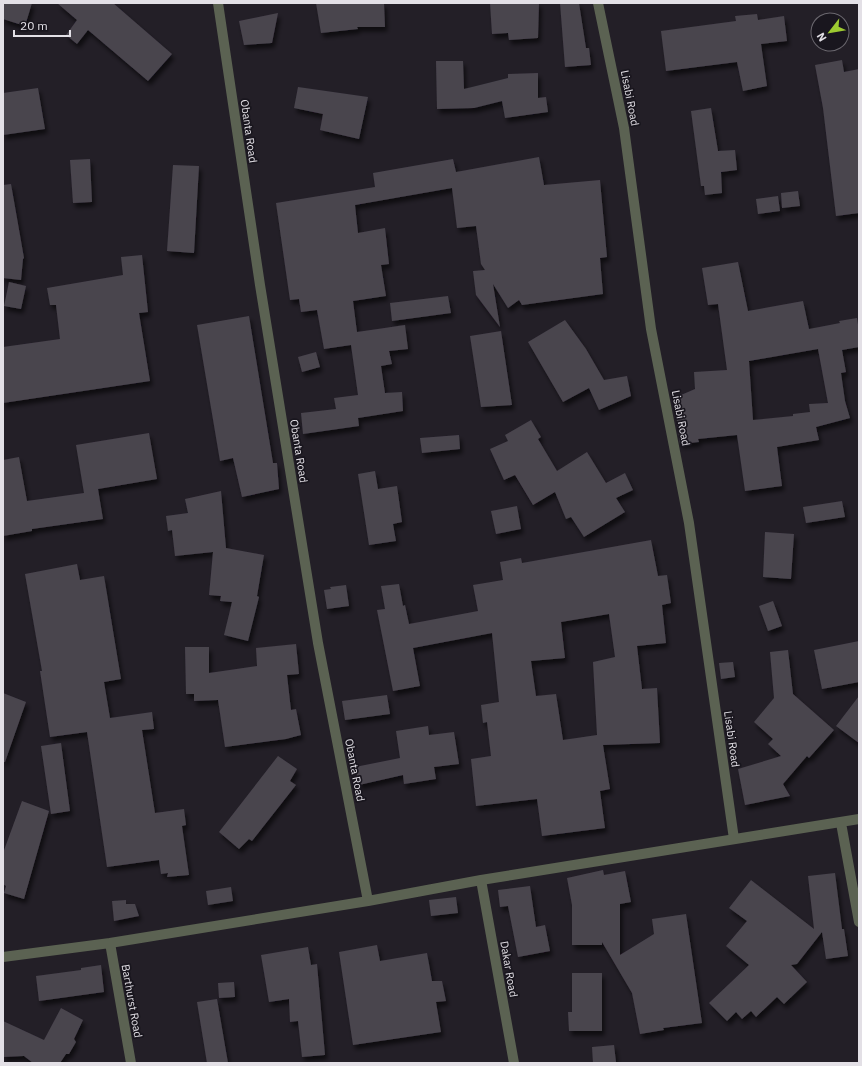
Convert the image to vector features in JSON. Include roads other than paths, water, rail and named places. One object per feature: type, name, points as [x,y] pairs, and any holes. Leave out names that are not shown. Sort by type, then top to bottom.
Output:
[{"type":"street","name":"Obanta Road","points":[[218,3],[261,293],[316,635],[368,902]]},
{"type":"street","name":"Lisabi Road","points":[[598,3],[624,128],[651,328],[689,524],[734,839]]},
{"type":"street","points":[[3,957],[110,943],[368,902],[481,880],[859,819]]},
{"type":"street","points":[[841,823],[859,922]]},
{"type":"street","name":"Dakar Road","points":[[481,880],[514,1063]]},
{"type":"street","name":"Barthurst Road","points":[[110,943],[131,1063]]}]
